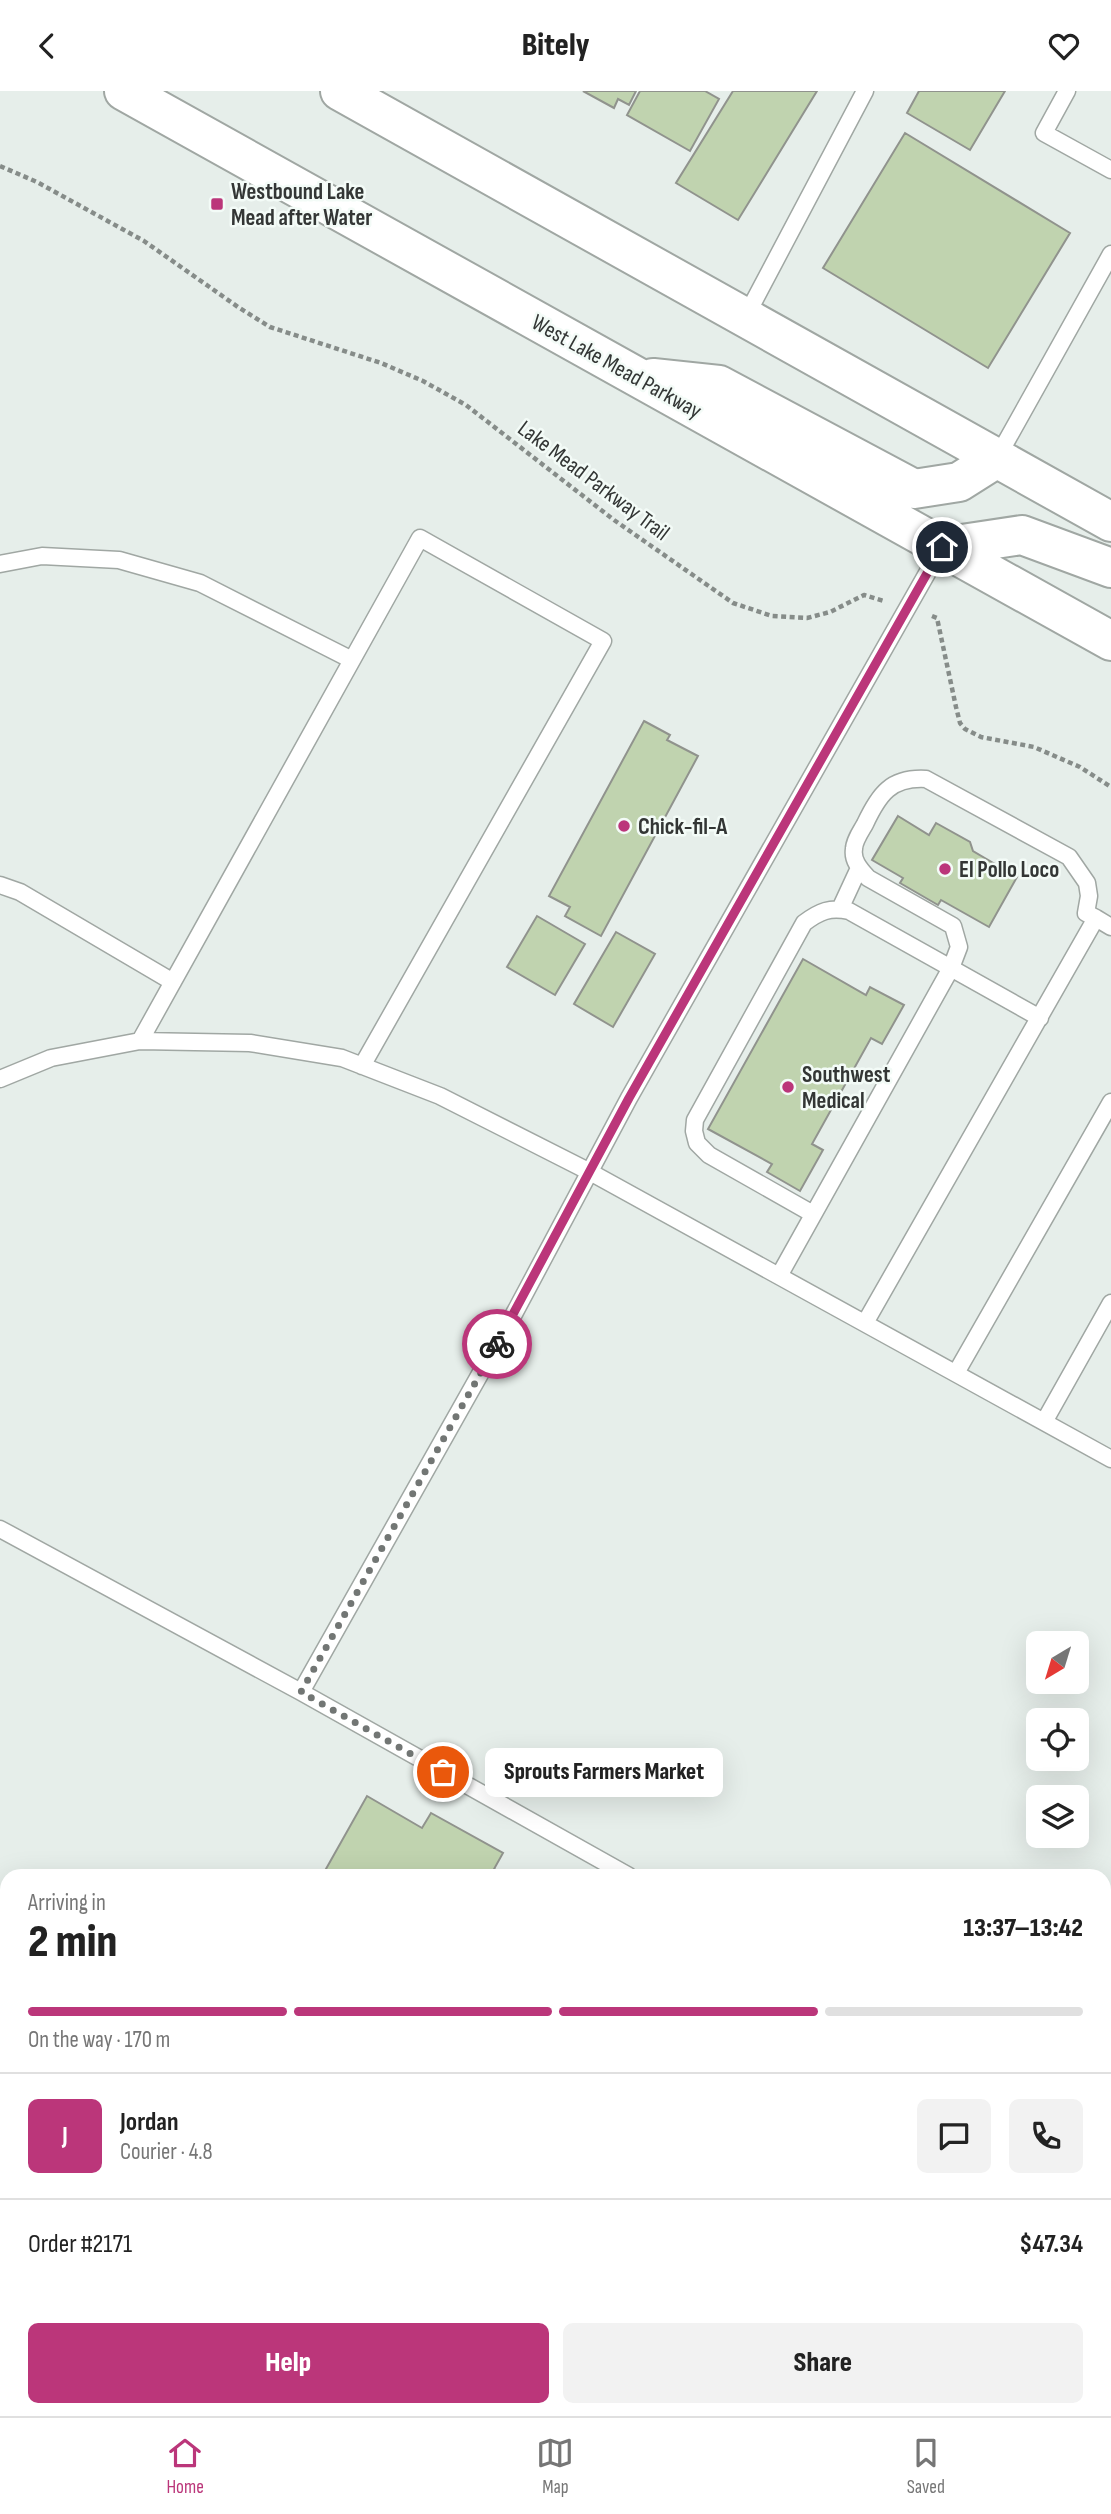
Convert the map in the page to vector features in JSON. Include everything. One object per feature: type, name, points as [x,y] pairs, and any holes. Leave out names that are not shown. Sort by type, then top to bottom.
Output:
[{"type":"main road","name":"West Lake Mead Parkway","points":[[124,91],[1111,641]]},
{"type":"main road","points":[[340,91],[1111,522]]},
{"type":"main road","points":[[637,377],[719,385],[914,489],[959,482],[997,458]]},
{"type":"main road","points":[[942,547],[1022,535],[1111,568]]},
{"type":"lane","points":[[745,318],[865,91]]},
{"type":"lane","points":[[1067,91],[1044,133],[1111,170]]},
{"type":"lane","points":[[997,458],[1111,254]]},
{"type":"lane","points":[[140,1041],[420,538],[603,641],[362,1066]]},
{"type":"lane","points":[[301,1692],[515,1313],[705,964],[942,547]]},
{"type":"lane","points":[[0,564],[42,555],[119,560],[200,583],[352,660]]},
{"type":"lane","points":[[779,1276],[951,968],[960,947],[953,926],[868,878],[859,869],[853,848],[874,804],[894,784],[926,779],[1069,857],[1087,883],[1090,897],[1086,913],[1111,927]]},
{"type":"lane","points":[[840,909],[859,869]]},
{"type":"lane","points":[[0,885],[20,892],[173,982]]},
{"type":"lane","points":[[813,1213],[709,1155],[697,1143],[694,1131],[695,1120],[804,923],[816,913],[833,908],[849,911],[1040,1018]]},
{"type":"lane","points":[[865,1323],[1096,918]]},
{"type":"lane","points":[[0,1079],[51,1058],[140,1041],[250,1043],[342,1058],[440,1096],[590,1172],[1111,1459]]},
{"type":"lane","points":[[956,1373],[1111,1102]]},
{"type":"lane","points":[[1044,1422],[1111,1303]]},
{"type":"lane","points":[[0,1529],[301,1692],[617,1869]]},
{"type":"path","name":"Lake Mead Parkway Trail","points":[[0,166],[37,182],[124,229],[270,327],[381,363],[423,381],[467,405],[604,513],[733,603],[754,612],[790,618],[820,616],[864,595],[937,618],[960,723],[965,729],[981,737],[1034,747],[1080,767],[1111,787]]},
{"type":"building","points":[[583,91],[636,91],[629,105],[618,99],[614,108]]},
{"type":"building","points":[[640,91],[705,91],[719,99],[690,151],[627,115]]},
{"type":"building","points":[[733,91],[817,91],[738,220],[676,183]]},
{"type":"building","points":[[919,91],[1005,91],[970,150],[907,113]]},
{"type":"building","points":[[905,133],[1070,233],[988,368],[823,268]]},
{"type":"building","name":"Chick-fil-A","points":[[644,721],[670,735],[667,740],[698,756],[601,936],[565,916],[570,907],[549,896]]},
{"type":"building","name":"El Pollo Loco","points":[[898,816],[929,835],[936,823],[970,842],[973,851],[1017,877],[989,927],[941,900],[938,905],[900,883],[903,878],[872,860]]},
{"type":"building","points":[[537,916],[585,944],[555,995],[507,967]]},
{"type":"building","points":[[616,932],[655,954],[613,1027],[574,1004]]},
{"type":"building","name":"Southwest Medical","points":[[803,959],[866,995],[870,987],[904,1005],[882,1044],[871,1038],[812,1144],[823,1150],[800,1191],[767,1172],[772,1164],[708,1129]]},
{"type":"building","points":[[367,1796],[422,1828],[431,1813],[503,1853],[494,1869],[326,1869]]},
{"type":"way so far","points":[[443,1772],[301,1692],[497,1344]]},
{"type":"place","name":"Westbound Lake Mead after Water","points":[[217,204]]},
{"type":"place","name":"Chick-fil-A","points":[[624,826]]},
{"type":"place","name":"El Pollo Loco","points":[[945,869]]},
{"type":"place","name":"Southwest Medical","points":[[788,1087]]},
{"type":"place","name":"Sprouts Farmers Market","points":[[443,1772]]},
{"type":"route","points":[[497,1344],[629,1098],[942,547]]}]
